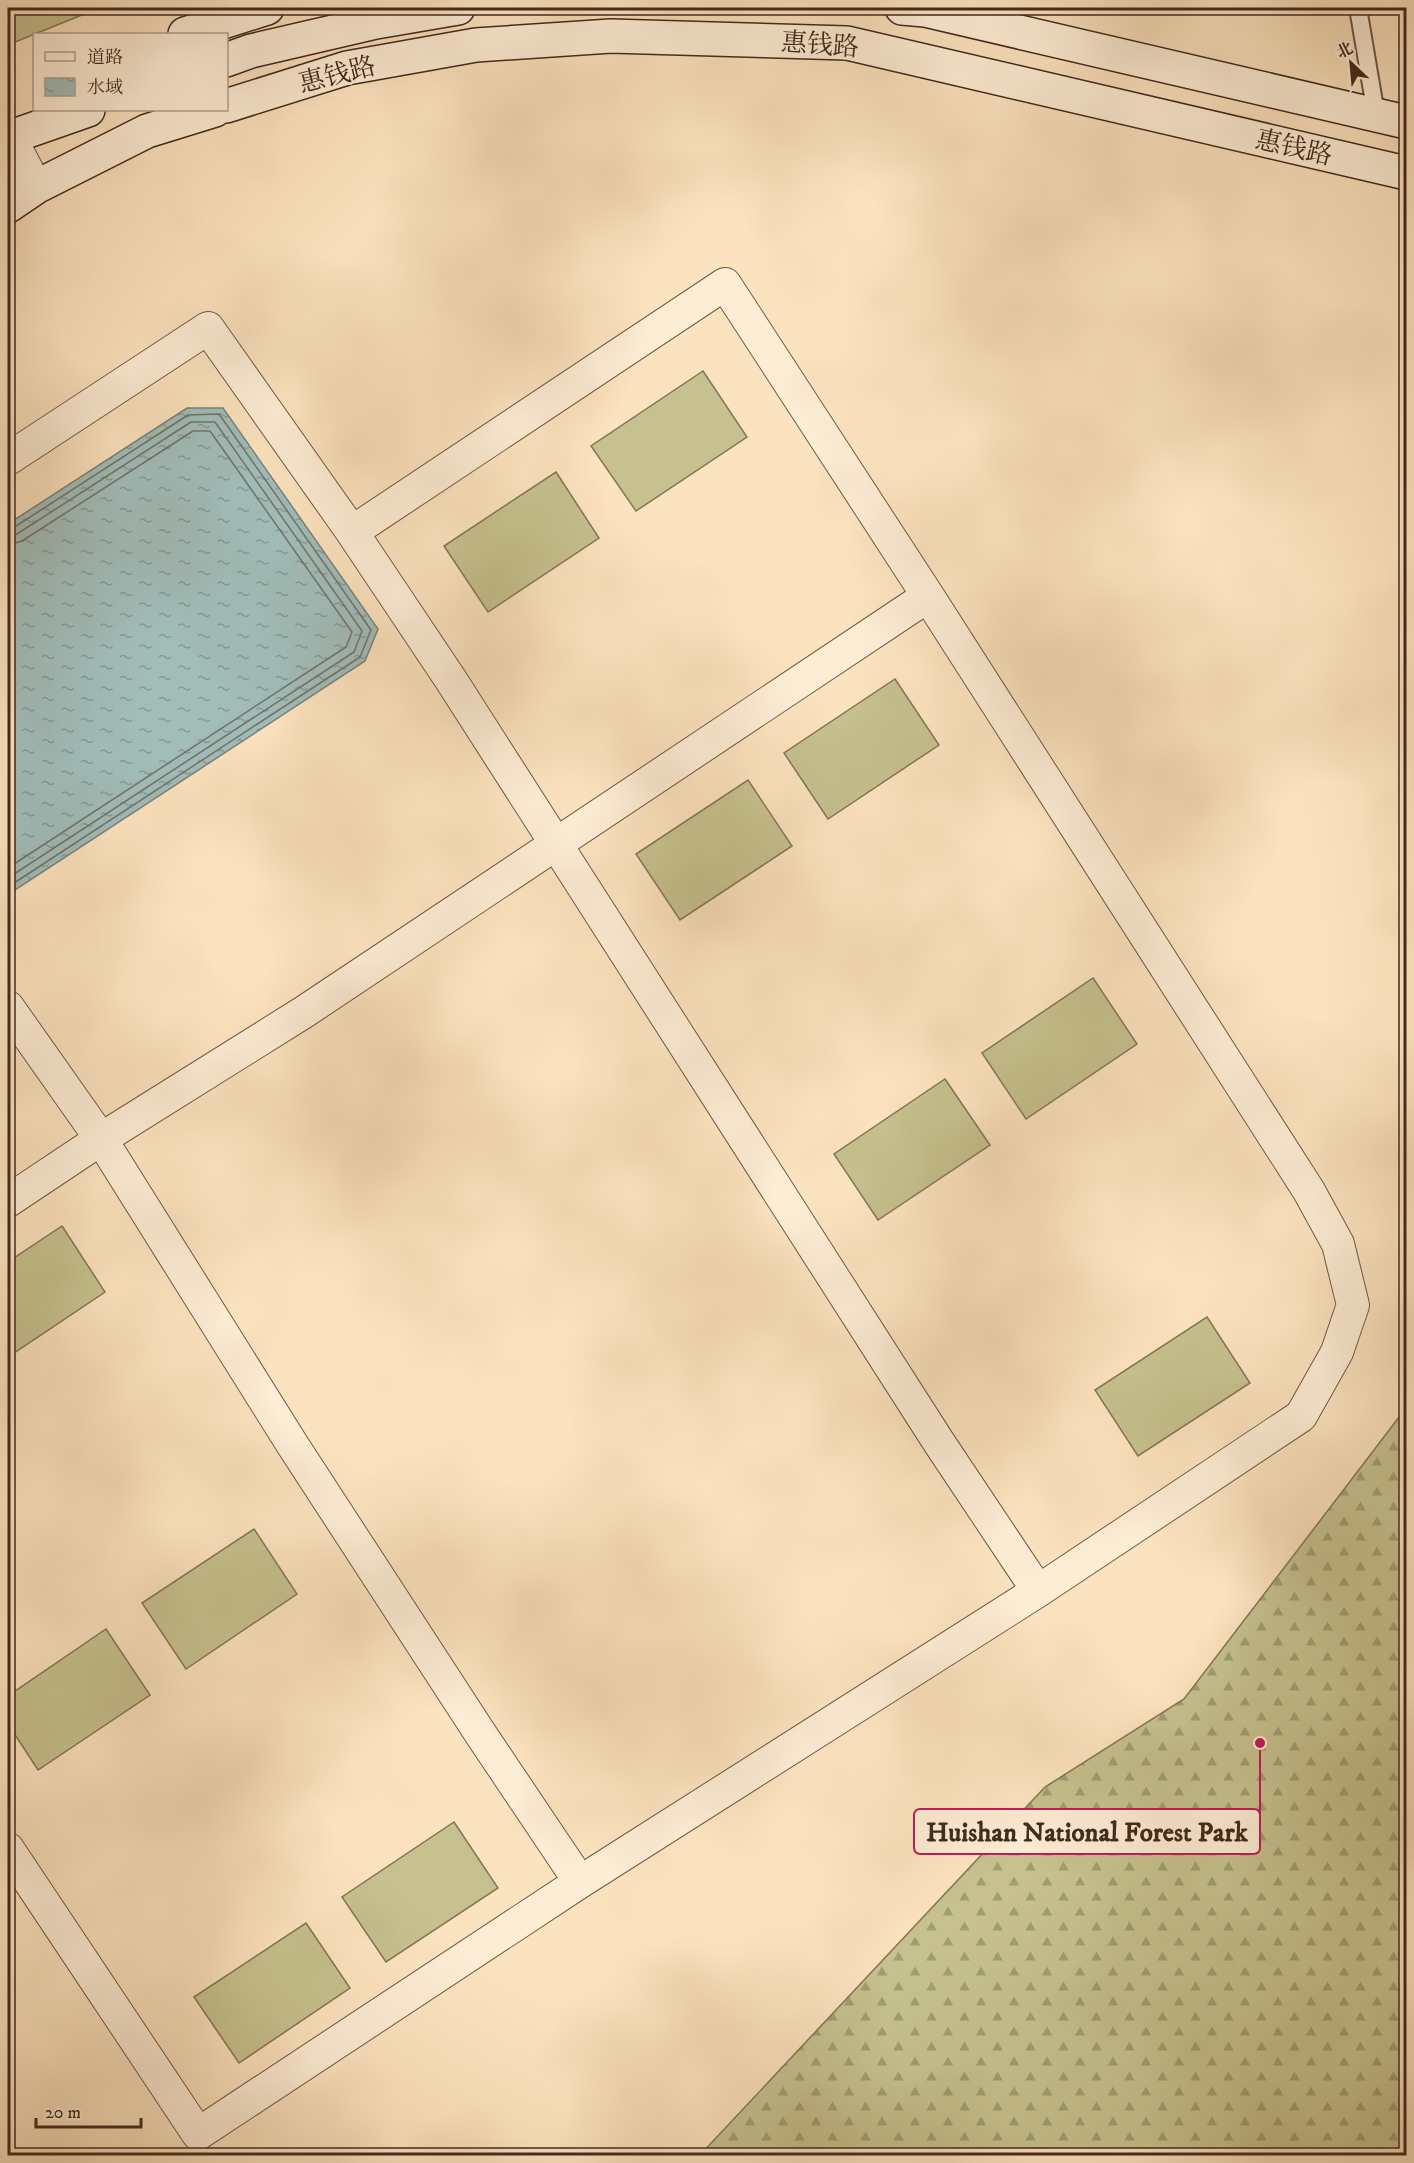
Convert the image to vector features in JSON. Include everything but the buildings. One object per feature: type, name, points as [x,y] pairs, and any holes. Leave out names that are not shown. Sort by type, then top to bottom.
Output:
[{"type":"main road","points":[[188,33],[267,8]]},
{"type":"main road","name":"惠钱路","points":[[228,59],[251,51],[365,24],[456,8]]},
{"type":"main road","name":"惠钱路","points":[[902,8],[925,10],[1391,118]]},
{"type":"main road","name":"惠钱路","points":[[228,105],[346,68],[476,45],[611,36],[847,43],[1407,173]]},
{"type":"main road","points":[[8,136],[33,108]]},
{"type":"main road","points":[[8,136],[85,111]]},
{"type":"main road","points":[[8,206],[36,187],[147,131],[212,111]]},
{"type":"street","points":[[8,136],[36,187]]},
{"type":"street","points":[[8,1849],[198,2134],[579,1882],[1038,1591],[1301,1416],[1337,1352],[1353,1305],[1338,1244],[1309,1191],[725,284],[352,532]]},
{"type":"street","points":[[8,459],[208,328],[352,532],[557,843],[938,1441],[1038,1591]]},
{"type":"street","points":[[8,1200],[100,1139],[304,1012],[928,596]]},
{"type":"street","points":[[8,1007],[100,1139],[292,1444],[579,1882]]},
{"type":"lane","points":[[1358,8],[1391,118]]},
{"type":"green space","points":[[8,8],[99,8],[33,33],[8,45]]},
{"type":"green space","points":[[703,371],[747,437],[636,511],[591,446]]},
{"type":"green space","points":[[556,472],[599,538],[488,612],[444,546]]},
{"type":"green space","points":[[895,679],[939,745],[828,819],[784,753]]},
{"type":"green space","points":[[748,780],[792,846],[680,920],[636,854]]},
{"type":"green space","points":[[1093,978],[1137,1044],[1026,1119],[982,1053]]},
{"type":"green space","points":[[945,1079],[990,1145],[878,1220],[834,1154]]},
{"type":"green space","points":[[62,1226],[105,1292],[8,1357],[8,1262]]},
{"type":"green space","points":[[1207,1317],[1250,1383],[1138,1456],[1095,1390]]},
{"type":"green space","points":[[1406,1408],[1406,2155],[700,2155],[1045,1787],[1184,1699]]},
{"type":"green space","points":[[254,1529],[297,1594],[186,1669],[142,1603]]},
{"type":"green space","points":[[106,1629],[150,1695],[38,1770],[8,1724],[8,1696]]},
{"type":"green space","points":[[454,1822],[498,1888],[386,1962],[342,1897]]},
{"type":"green space","points":[[306,1923],[350,1988],[239,2063],[194,1997]]},
{"type":"water","points":[[187,408],[223,408],[378,629],[365,661],[12,892],[8,891],[8,524]]},
{"type":"place","name":"Huishan National Forest Park","points":[[1260,1743]]}]
